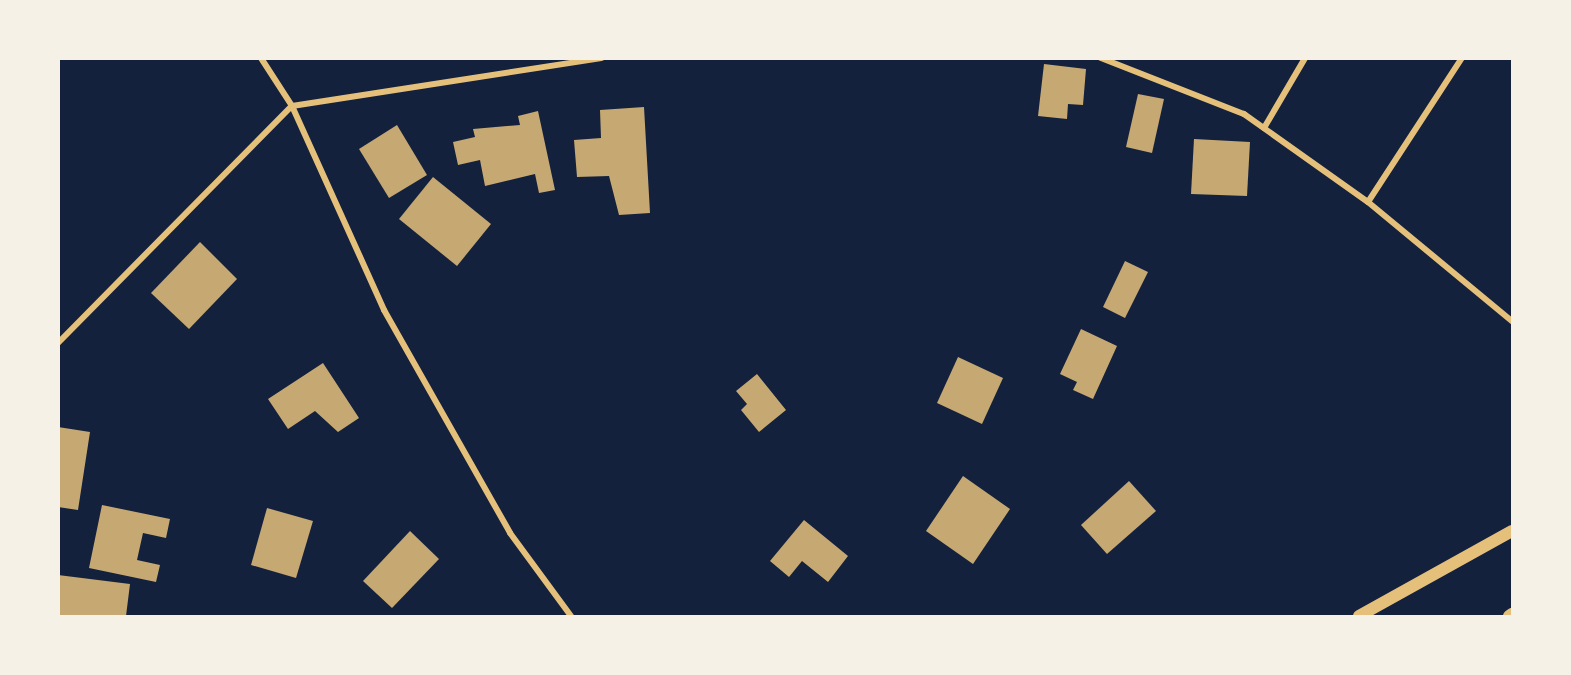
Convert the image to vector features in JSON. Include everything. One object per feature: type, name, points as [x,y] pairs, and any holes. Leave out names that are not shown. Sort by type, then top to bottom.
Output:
[{"type":"main road","points":[[1359,616],[1512,531]]},
{"type":"street","points":[[261,58],[292,106],[384,310],[510,533],[571,616]]},
{"type":"street","points":[[58,343],[292,106],[602,58]]},
{"type":"street","points":[[1101,58],[1244,114],[1368,201],[1512,321]]},
{"type":"street","points":[[1264,128],[1305,58]]},
{"type":"street","points":[[1368,201],[1462,58]]},
{"type":"building","points":[[1044,64],[1086,69],[1083,105],[1068,104],[1067,119],[1038,116]]},
{"type":"building","points":[[1138,94],[1164,99],[1152,153],[1126,147]]},
{"type":"building","points":[[644,107],[650,213],[619,215],[609,176],[577,177],[574,140],[601,138],[600,110]]},
{"type":"building","points":[[538,111],[555,190],[539,193],[535,174],[485,186],[480,160],[458,165],[453,142],[475,137],[473,129],[520,125],[518,116]]},
{"type":"building","points":[[397,125],[427,175],[389,198],[359,149]]},
{"type":"building","points":[[1194,139],[1250,142],[1247,196],[1191,194]]},
{"type":"building","points":[[433,177],[491,224],[457,266],[399,219]]},
{"type":"building","points":[[200,242],[237,279],[189,329],[151,293]]},
{"type":"building","points":[[1125,261],[1148,272],[1125,318],[1103,307]]},
{"type":"building","points":[[1081,329],[1117,346],[1093,399],[1073,390],[1077,382],[1060,374]]},
{"type":"building","points":[[958,357],[1003,378],[982,424],[937,403]]},
{"type":"building","points":[[323,363],[359,418],[338,432],[315,411],[288,429],[268,399]]},
{"type":"building","points":[[757,374],[786,410],[759,432],[741,410],[747,404],[736,391]]},
{"type":"building","points":[[58,427],[90,432],[78,510],[58,507]]},
{"type":"building","points":[[963,476],[1010,509],[973,564],[926,531]]},
{"type":"building","points":[[1129,481],[1156,511],[1107,554],[1081,525]]},
{"type":"building","points":[[102,505],[170,519],[166,538],[143,533],[137,560],[160,565],[156,582],[89,568]]},
{"type":"building","points":[[267,508],[313,521],[296,578],[251,565]]},
{"type":"building","points":[[804,520],[848,556],[828,582],[802,561],[789,577],[770,561]]},
{"type":"building","points":[[410,531],[439,559],[392,608],[363,581]]},
{"type":"building","points":[[58,575],[130,584],[126,616],[58,616]]}]
